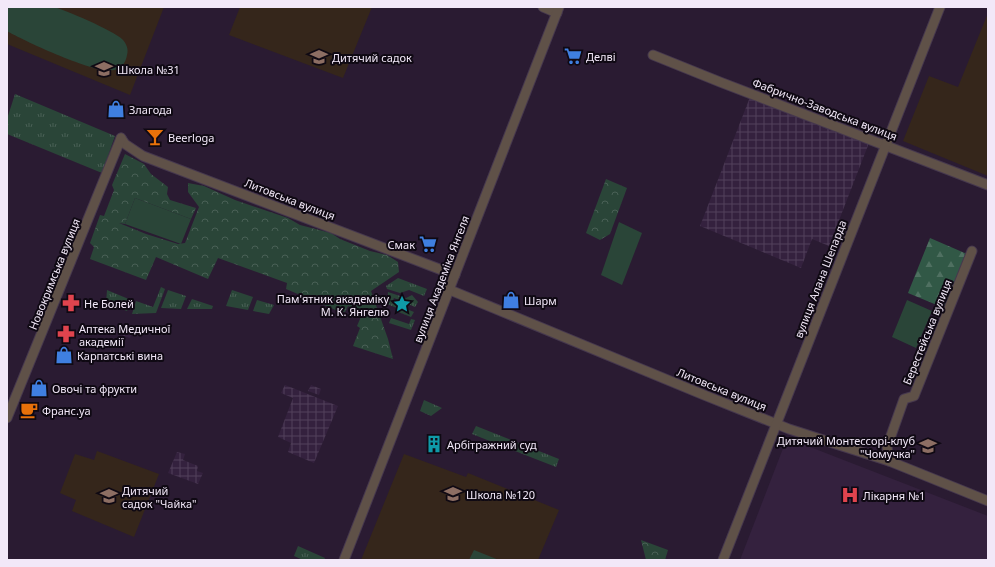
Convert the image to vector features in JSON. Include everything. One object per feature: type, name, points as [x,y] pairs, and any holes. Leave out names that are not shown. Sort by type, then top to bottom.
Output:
[{"type":"street","points":[[543,7],[558,10]]},
{"type":"street","name":"вулиця Алана Шепарда","points":[[723,560],[940,7]]},
{"type":"street","name":"вулиця Академіка Янгеля","points":[[344,560],[387,444],[450,290],[558,10]]},
{"type":"street","name":"Фабрично-Заводська вулиця","points":[[653,55],[988,185]]},
{"type":"street","name":"Литовська вулиця","points":[[121,138],[125,144],[143,156],[455,275]]},
{"type":"street","name":"Новокримська вулиця","points":[[7,418],[121,138]]},
{"type":"street","name":"Берестейська вулиця","points":[[889,461],[887,447],[904,399],[914,396],[972,251]]},
{"type":"street","name":"Литовська вулиця","points":[[450,290],[704,396],[776,424],[889,461],[988,502]]},
{"type":"shaded area","name":"Школа №31","points":[[7,7],[164,7],[130,95],[7,44]]},
{"type":"shaded area","name":"Дитячий садок","points":[[240,7],[372,7],[343,78],[229,35]]},
{"type":"shaded area","points":[[988,13],[988,176],[903,141],[929,76],[958,87]]},
{"type":"shaded area","points":[[750,97],[869,143],[829,246],[812,239],[801,268],[700,226]]},
{"type":"shaded area","points":[[118,325],[133,330],[130,338],[115,333]]},
{"type":"shaded area","points":[[285,385],[338,406],[314,463],[288,452],[291,443],[278,437],[293,398],[281,393]]},
{"type":"shaded area","points":[[311,385],[321,389],[319,395],[308,391]]},
{"type":"shaded area","name":"Лікарня №1","points":[[787,438],[988,516],[988,560],[740,560]]},
{"type":"shaded area","name":"Дитячий садок \"Чайка\"","points":[[97,451],[159,474],[134,537],[72,511],[76,500],[60,493],[75,454],[94,460]]},
{"type":"shaded area","points":[[177,452],[185,454],[183,460],[198,466],[197,471],[203,473],[198,484],[168,473]]},
{"type":"shaded area","name":"Школа №120","points":[[404,454],[466,477],[468,473],[559,510],[538,560],[361,560]]},
{"type":"green space","points":[[48,6],[89,21],[122,39],[126,44],[128,53],[126,60],[117,69],[105,70],[60,56],[28,42],[7,31],[7,7]]},
{"type":"green space","points":[[15,94],[115,136],[102,173],[7,134],[7,119]]},
{"type":"green space","points":[[125,154],[144,164],[151,174],[168,187],[167,194],[170,200],[196,208],[191,219],[135,198],[125,224],[119,223],[146,234],[178,244],[185,243],[199,207],[188,192],[188,183],[204,186],[235,200],[288,218],[300,225],[331,233],[340,239],[370,251],[387,255],[398,262],[399,272],[371,291],[388,339],[393,359],[353,346],[360,328],[357,326],[363,312],[348,306],[345,312],[338,311],[286,289],[287,283],[218,258],[208,279],[156,257],[146,280],[90,259],[94,247],[90,243],[100,215],[104,216],[114,190],[112,185]]},
{"type":"green space","points":[[606,179],[627,188],[610,234],[600,240],[586,233]]},
{"type":"green space","points":[[135,198],[191,219],[181,244],[125,224]]},
{"type":"green space","points":[[619,222],[642,233],[622,285],[601,275]]},
{"type":"green space","points":[[930,238],[967,254],[944,308],[908,293]]},
{"type":"green space","points":[[398,278],[427,289],[424,296],[409,290],[400,293],[387,289],[386,286]]},
{"type":"green space","points":[[161,287],[165,289],[156,313],[132,314],[136,301],[153,307]]},
{"type":"green space","points":[[107,290],[131,300],[127,311],[106,303]]},
{"type":"green space","points":[[168,290],[186,296],[181,309],[161,308]]},
{"type":"green space","points":[[232,290],[253,297],[248,310],[226,306]]},
{"type":"green space","points":[[388,292],[406,298],[412,295],[418,302],[415,307],[394,298],[392,303],[414,312],[411,317],[396,311],[397,308],[387,304]]},
{"type":"green space","points":[[192,299],[213,306],[212,309],[187,309]]},
{"type":"green space","points":[[257,300],[274,305],[269,314],[253,311]]},
{"type":"green space","points":[[907,300],[932,311],[916,348],[892,337]]},
{"type":"green space","points":[[391,318],[409,324],[411,319],[415,320],[411,330],[389,323]]},
{"type":"green space","points":[[424,400],[442,408],[431,416],[420,411]]},
{"type":"green space","points":[[476,426],[559,459],[556,467],[472,434]]},
{"type":"green space","points":[[641,540],[668,550],[665,560],[646,560]]},
{"type":"green space","points":[[298,546],[325,558],[324,560],[303,560],[294,556]]},
{"type":"green space","points":[[474,550],[499,560],[469,560]]},
{"type":"place","name":"Делві","points":[[573,56]]},
{"type":"place","name":"Дитячий садок","points":[[319,57]]},
{"type":"place","name":"Школа №31","points":[[104,69]]},
{"type":"place","name":"Злагода","points":[[116,109]]},
{"type":"place","name":"Beerloga","points":[[155,137]]},
{"type":"place","name":"Смак","points":[[428,244]]},
{"type":"place","name":"Шарм","points":[[511,300]]},
{"type":"place","name":"Не Болей","points":[[71,303]]},
{"type":"place","name":"Пам'ятник академіку М. К. Янгелю","points":[[402,304]]},
{"type":"place","name":"Аптека Медичної академії","points":[[66,334]]},
{"type":"place","name":"Карпатські вина","points":[[64,355]]},
{"type":"place","name":"Овочі та фрукти","points":[[39,388]]},
{"type":"place","name":"Франс.уа","points":[[29,410]]},
{"type":"place","name":"Арбітражний суд","points":[[434,444]]},
{"type":"place","name":"Дитячий Монтессорі-клуб \"Чомучка\"","points":[[928,446]]},
{"type":"place","name":"Школа №120","points":[[453,494]]},
{"type":"place","name":"Лікарня №1","points":[[850,495]]},
{"type":"place","name":"Дитячий садок \"Чайка\"","points":[[109,496]]}]
